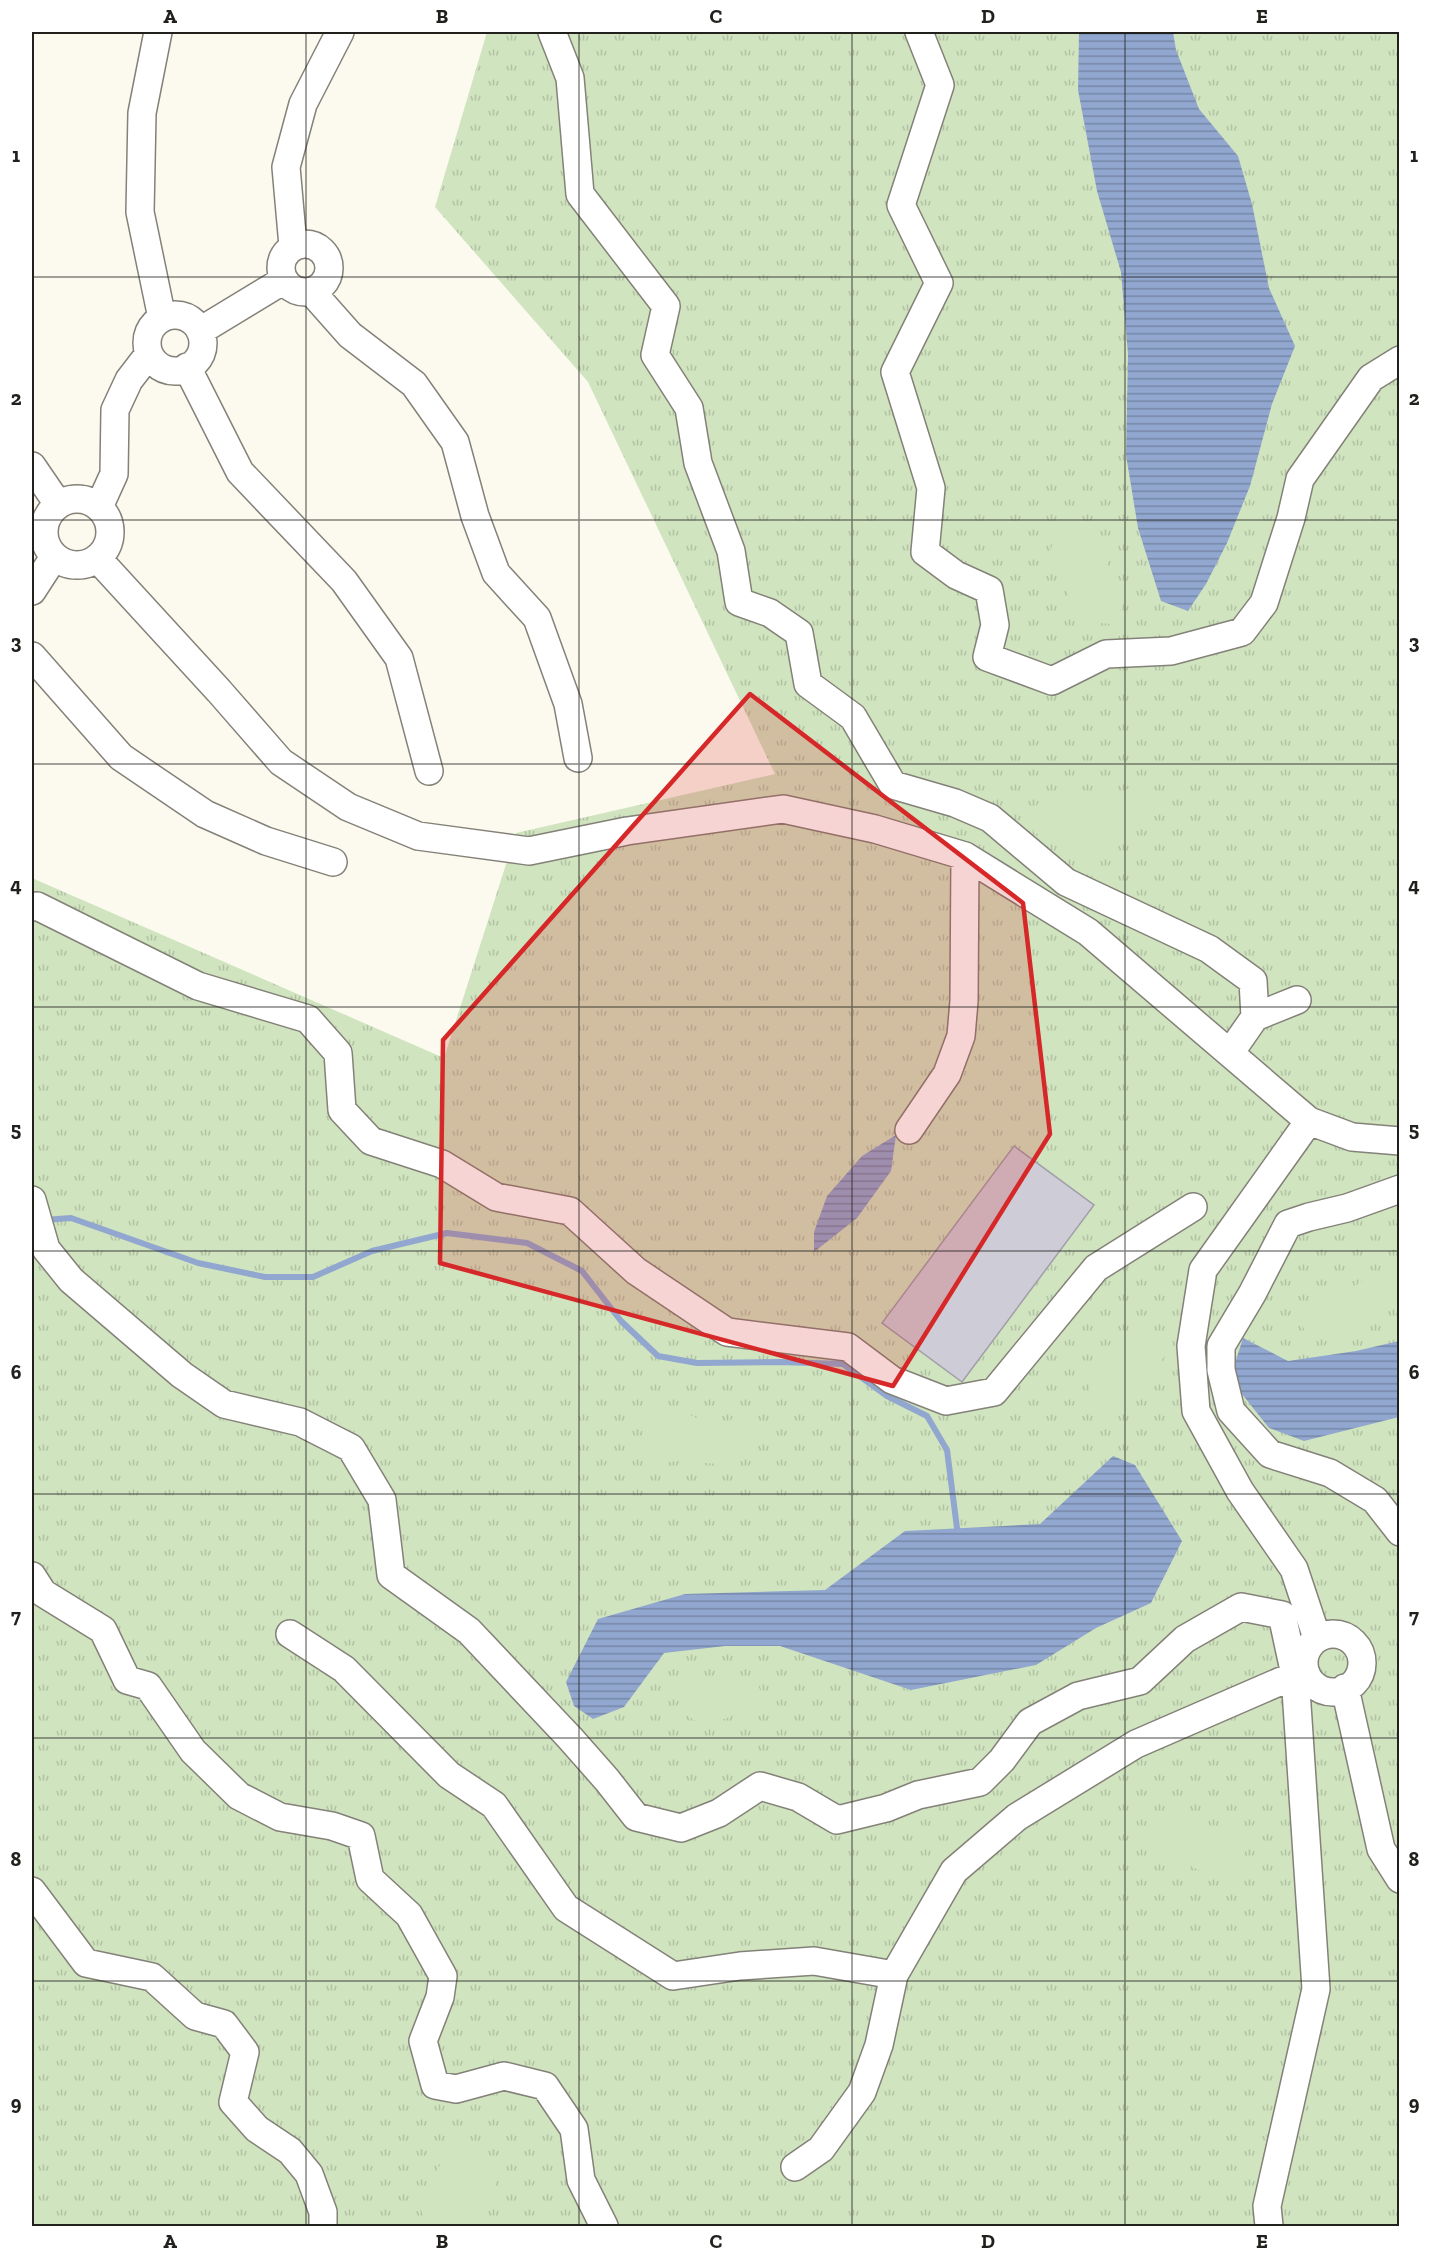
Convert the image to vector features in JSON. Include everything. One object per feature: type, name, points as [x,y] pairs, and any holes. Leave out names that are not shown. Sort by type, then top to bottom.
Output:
[{"type":"street","points":[[158,32],[142,113],[140,213],[162,318]]},
{"type":"street","points":[[293,246],[286,167],[303,104],[340,32]]},
{"type":"street","points":[[552,32],[570,78],[580,194],[666,306],[655,355],[689,408],[698,463],[731,551],[739,602],[770,613],[799,633],[808,684],[853,717],[893,785],[955,803],[990,818],[1066,882],[1209,949],[1253,981],[1255,1017]]},
{"type":"street","points":[[919,32],[940,85],[901,205],[939,283],[895,372],[931,488],[925,552],[956,575],[989,590],[995,625],[987,657],[1052,681],[1106,654],[1171,651],[1242,632],[1264,603],[1291,518],[1300,479],[1371,378],[1400,360]]},
{"type":"street","points":[[301,243],[317,247],[327,259],[329,267],[324,282],[311,291],[296,290],[284,280],[281,273],[282,258],[293,246],[301,243]]},
{"type":"street","points":[[200,331],[284,280]]},
{"type":"street","points":[[311,291],[350,335],[414,384],[455,442],[475,516],[496,573],[537,618],[568,704],[578,758]]},
{"type":"street","points":[[171,315],[188,318],[200,331],[202,348],[199,356],[187,368],[170,370],[161,367],[149,354],[147,346],[150,329],[162,318],[171,315]]},
{"type":"street","points":[[99,507],[114,474],[115,411],[129,380],[149,354]]},
{"type":"street","points":[[187,368],[240,472],[344,581],[399,658],[429,771]]},
{"type":"street","points":[[32,466],[58,504]]},
{"type":"street","points":[[79,499],[90,501],[99,507],[110,527],[109,539],[98,558],[80,565],[71,565],[54,557],[48,549],[43,530],[46,519],[58,504],[79,499]]},
{"type":"street","points":[[32,591],[54,557]]},
{"type":"street","points":[[98,558],[281,762],[348,807],[418,836],[529,851],[627,831],[783,809],[874,829],[965,856],[1088,932],[1310,1121],[1352,1137],[1400,1141]]},
{"type":"street","points":[[32,656],[121,757],[205,814],[266,841],[333,862]]},
{"type":"street","points":[[909,1130],[947,1074],[961,1036],[964,1001],[965,856]]},
{"type":"street","points":[[32,907],[38,906],[198,986],[308,1018],[338,1053],[342,1110],[371,1141],[441,1164],[496,1197],[570,1211],[636,1271],[727,1332],[848,1347],[892,1380],[946,1401],[994,1392],[1096,1268],[1193,1207]]},
{"type":"street","points":[[1230,1053],[1255,1017],[1297,1000]]},
{"type":"street","points":[[1310,1121],[1203,1270],[1191,1346],[1196,1412],[1240,1491],[1294,1569],[1317,1638]]},
{"type":"street","points":[[1400,1189],[1347,1208],[1309,1216],[1288,1224],[1252,1294],[1221,1346],[1221,1370],[1231,1411],[1270,1454],[1330,1473],[1375,1500],[1400,1532]]},
{"type":"street","points":[[32,1200],[46,1249],[71,1280],[182,1375],[224,1404],[300,1422],[351,1448],[382,1500],[391,1575],[469,1631],[570,1738],[636,1817],[681,1828],[719,1813],[760,1786],[798,1797],[837,1820],[886,1808],[918,1795],[980,1782],[1002,1760],[1030,1722],[1078,1696],[1140,1681],[1185,1639],[1241,1607],[1282,1615],[1301,1674],[1327,1691],[1345,1689],[1359,1676],[1361,1657],[1352,1641],[1335,1634],[1317,1638],[1305,1654],[1301,1674],[1316,1989],[1267,2206],[1269,2226]]},
{"type":"street","points":[[32,1576],[43,1593],[102,1630],[127,1680],[148,1686],[194,1751],[239,1796],[280,1817],[332,1826],[361,1836],[370,1879],[409,1916],[443,1976],[440,1997],[423,2041],[435,2085],[456,2089],[504,2076],[545,2086],[574,2128],[581,2181],[604,2226]]},
{"type":"street","points":[[290,1634],[344,1668],[449,1774],[494,1805],[566,1908],[673,1977],[740,1966],[814,1961],[894,1975]]},
{"type":"street","points":[[795,2167],[821,2149],[862,2092],[879,2044],[894,1975],[954,1871],[1017,1817],[1136,1744],[1301,1674]]},
{"type":"street","points":[[1345,1689],[1381,1850],[1400,1879]]},
{"type":"street","points":[[32,1890],[86,1963],[152,1977],[195,2016],[224,2025],[245,2052],[233,2102],[256,2129],[290,2151],[309,2174],[323,2212],[323,2226]]},
{"type":"highlighted area","points":[[750,694],[1023,903],[1050,1134],[893,1386],[440,1263],[443,1040]]},
{"type":"green space","points":[[487,32],[1399,32],[1399,2226],[32,2226],[32,878],[444,1058],[516,833],[775,774],[588,382],[435,207]]},
{"type":"green space","points":[[1079,526],[1098,536],[1122,608],[1111,624],[1090,622],[1071,598],[1054,568],[1051,549],[1059,532]]},
{"type":"green space","points":[[1136,785],[1152,787],[1158,806],[1148,821],[1116,834],[1098,866],[1064,841],[1034,833],[1029,812],[1048,798],[1101,800]]},
{"type":"green space","points":[[1375,1272],[1398,1277],[1400,1292],[1396,1307],[1375,1312],[1351,1341],[1325,1340],[1306,1334],[1300,1319],[1313,1298],[1345,1293]]},
{"type":"green space","points":[[1143,1322],[1158,1337],[1165,1356],[1119,1412],[1101,1417],[1086,1403],[1095,1369],[1124,1343],[1132,1323]]},
{"type":"green space","points":[[655,1399],[716,1427],[738,1416],[756,1431],[753,1456],[732,1465],[680,1461],[655,1463],[643,1447],[642,1418]]},
{"type":"green space","points":[[686,1676],[754,1679],[765,1698],[753,1707],[705,1727],[691,1718],[680,1700]]},
{"type":"green space","points":[[1177,1811],[1204,1829],[1236,1827],[1246,1848],[1240,1874],[1221,1882],[1193,1867],[1152,1855],[1148,1835],[1159,1814]]},
{"type":"green space","points":[[455,2142],[479,2149],[502,2167],[478,2226],[432,2226],[424,2219],[418,2200]]},
{"type":"water","points":[[1079,32],[1173,32],[1176,50],[1199,109],[1238,156],[1252,204],[1269,288],[1295,346],[1272,404],[1250,486],[1227,543],[1206,584],[1188,611],[1161,601],[1138,528],[1126,455],[1128,354],[1121,272],[1097,191],[1078,90]]},
{"type":"water","points":[[896,1135],[891,1171],[857,1218],[814,1252],[814,1232],[827,1196],[862,1156]]},
{"type":"water","points":[[1243,1338],[1288,1361],[1356,1351],[1399,1341],[1399,1417],[1304,1441],[1269,1428],[1230,1379]]},
{"type":"water","points":[[1113,1456],[1135,1465],[1182,1541],[1151,1603],[1096,1628],[1036,1665],[911,1690],[780,1646],[725,1646],[664,1653],[624,1707],[593,1719],[574,1706],[566,1682],[598,1619],[685,1594],[825,1590],[905,1531],[1040,1524]]},
{"type":"building","points":[[1014,1146],[1094,1205],[962,1382],[882,1323]]},
{"type":"waterway","points":[[44,1220],[71,1218],[198,1263],[265,1277],[313,1277],[372,1251],[447,1233],[527,1243],[582,1271],[621,1321],[658,1356],[697,1363],[843,1364],[887,1396],[927,1416],[947,1450],[957,1528]]}]
